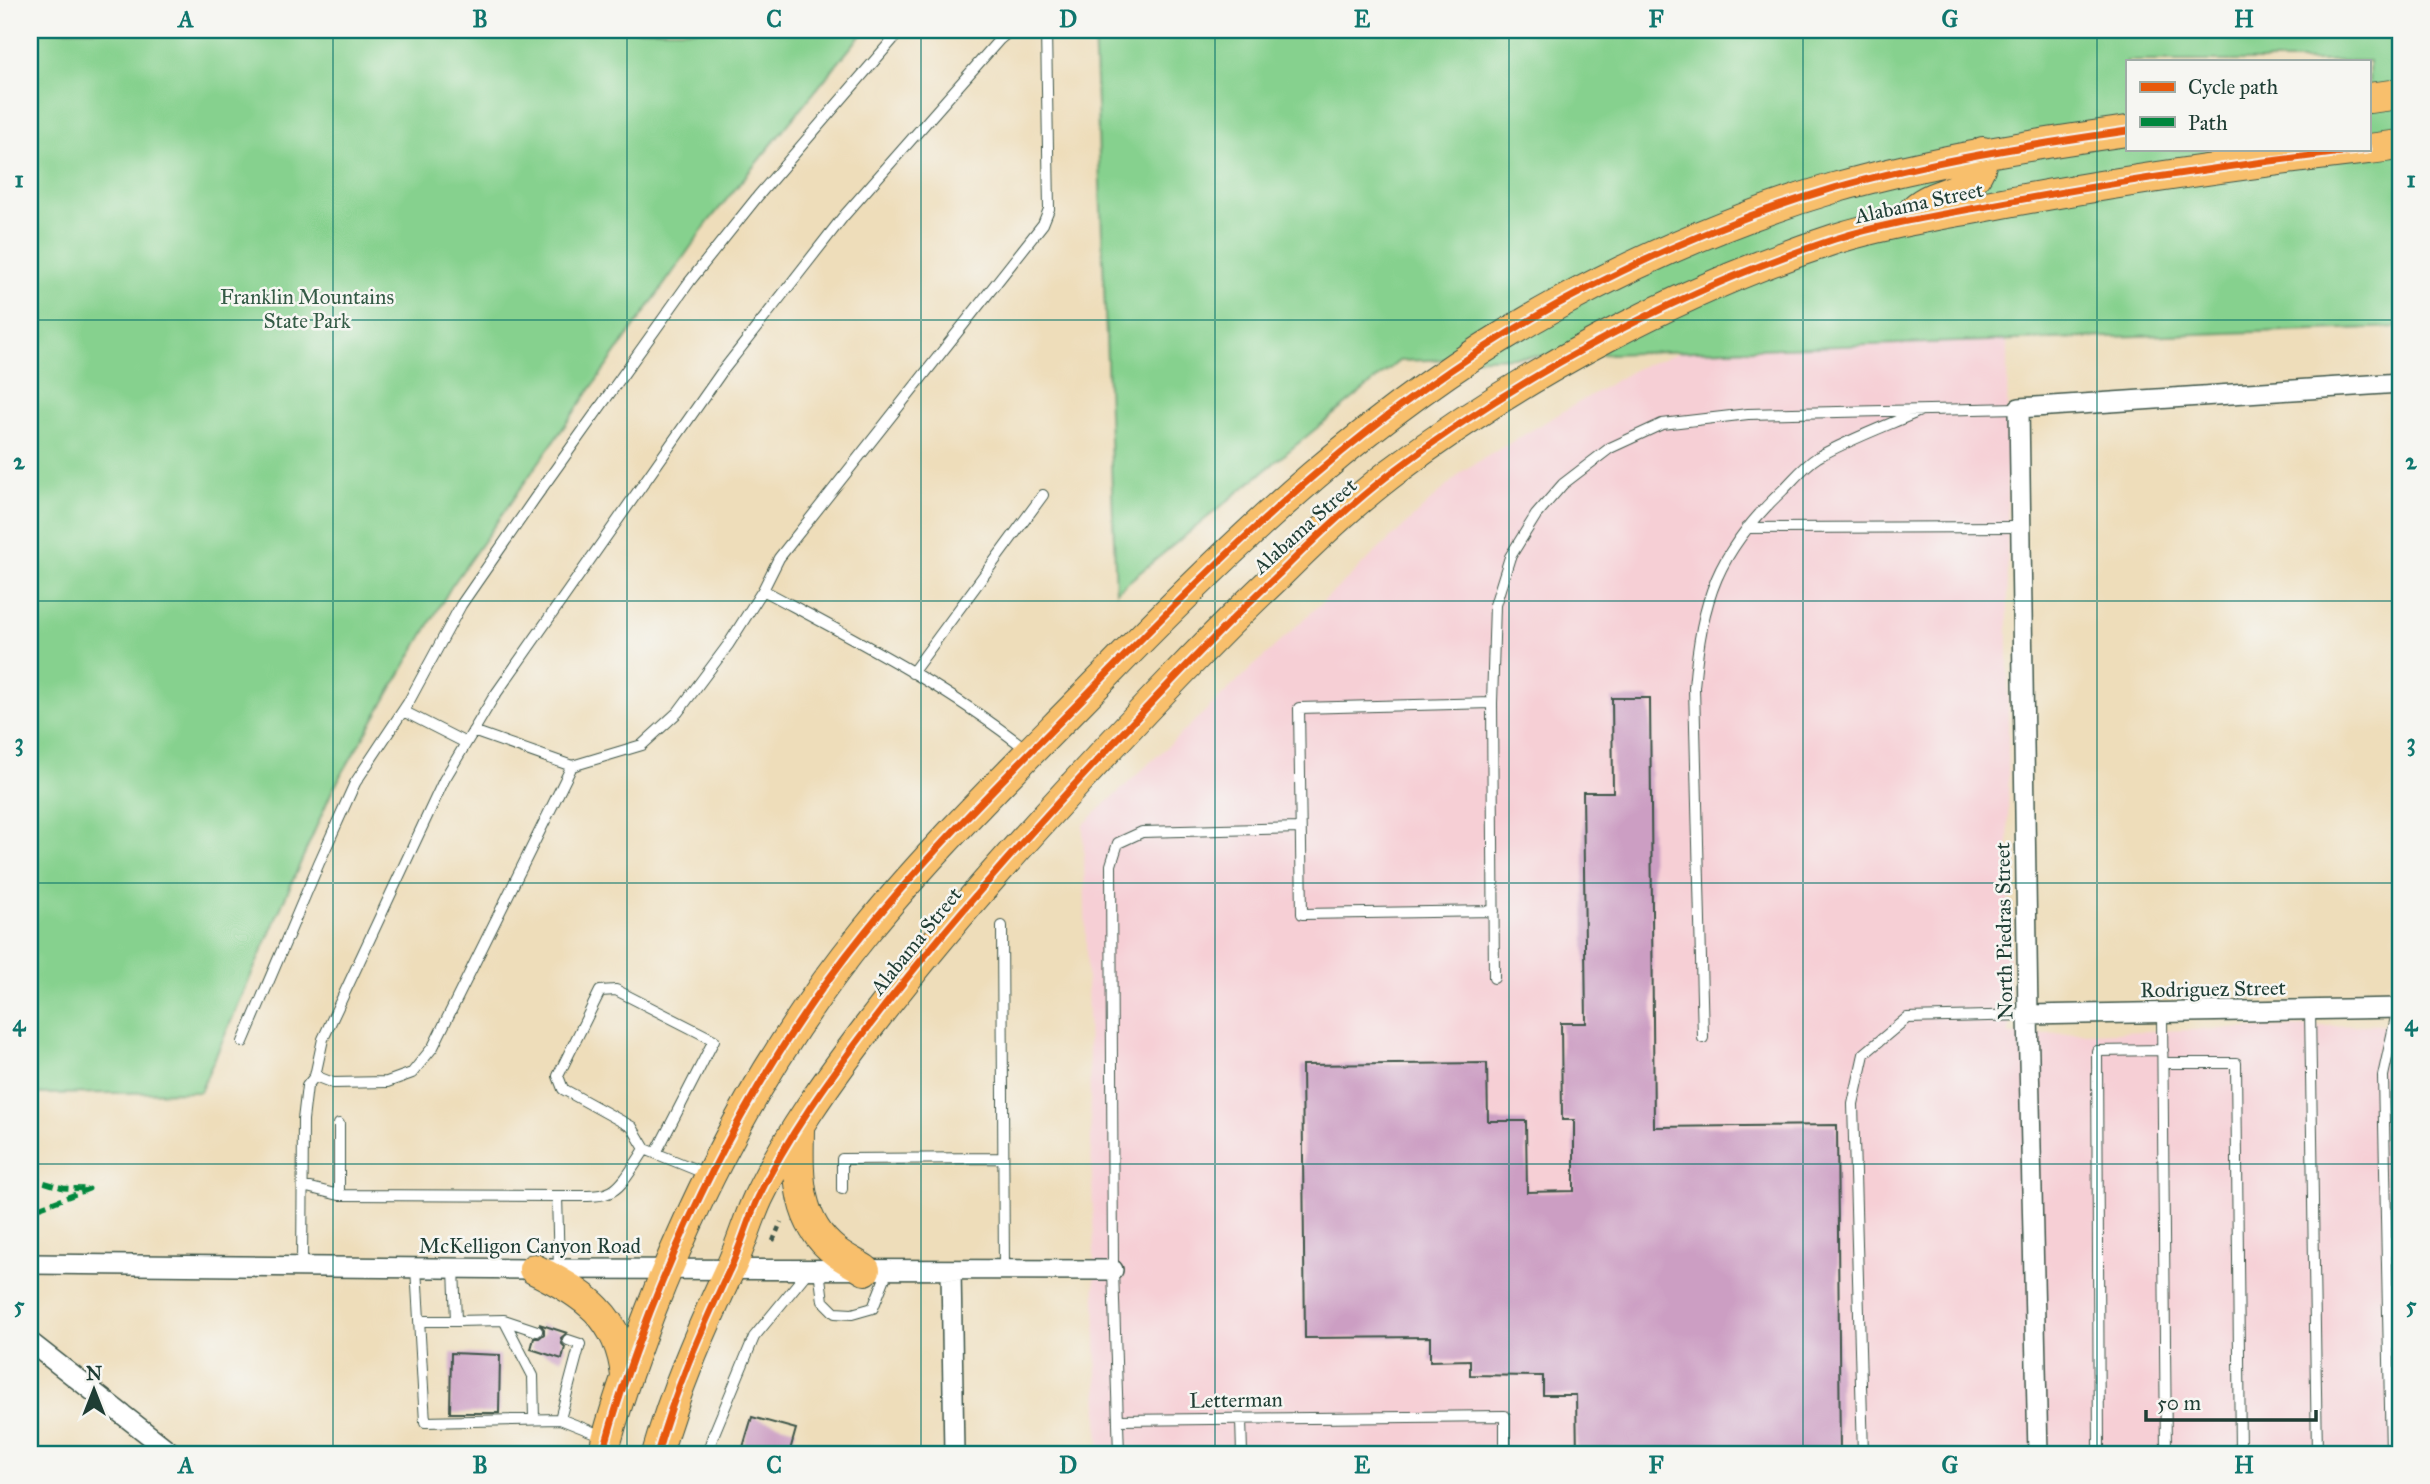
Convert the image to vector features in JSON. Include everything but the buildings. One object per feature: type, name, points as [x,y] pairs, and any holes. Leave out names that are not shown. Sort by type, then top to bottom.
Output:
[{"type":"main road","points":[[2370,98],[2400,94]]},
{"type":"main road","name":"Alabama Street","points":[[605,1446],[626,1376],[667,1269],[709,1175],[764,1075],[826,984],[865,932],[928,859],[1174,603],[1241,538],[1320,469],[1436,379],[1562,302],[1712,232],[1833,189],[1983,152],[2126,131]]},
{"type":"main road","name":"Alabama Street","points":[[2370,149],[2400,145]]},
{"type":"main road","name":"Alabama Street","points":[[657,1454],[676,1390],[712,1305],[731,1269],[758,1198],[843,1060],[918,962],[1017,847],[1221,629],[1316,538],[1389,475],[1499,399],[1601,339],[1752,270],[1838,239],[1907,221],[2068,190],[2361,150]]},
{"type":"main road","points":[[1907,221],[1911,212],[1924,201],[1960,188],[1977,177],[1982,167],[1983,152]]},
{"type":"main road","points":[[799,1128],[798,1174],[801,1198],[810,1222],[836,1252],[876,1270]]},
{"type":"main road","points":[[546,1269],[604,1316],[617,1337],[626,1376]]},
{"type":"street","points":[[2019,408],[2400,383]]},
{"type":"street","name":"North Piedras Street","points":[[2019,408],[2038,1454]]},
{"type":"street","name":"Rodriguez Street","points":[[2028,1015],[2399,1008]]},
{"type":"street","name":"McKelligon Canyon Road","points":[[30,1264],[546,1269],[1113,1270]]},
{"type":"street","points":[[951,1270],[954,1454]]},
{"type":"street","points":[[30,1342],[173,1454]]},
{"type":"lane","points":[[243,1042],[318,863],[355,783],[403,710],[461,605],[690,281],[758,196],[901,30]]},
{"type":"lane","points":[[302,1267],[303,1120],[307,1086],[315,1076],[323,1039],[444,780],[492,698],[721,373],[843,217],[990,50],[1011,30]]},
{"type":"lane","points":[[473,731],[572,766],[642,745],[678,712],[728,645],[764,590],[779,558],[1043,224],[1049,209],[1046,30]]},
{"type":"lane","points":[[1494,978],[1495,605],[1510,557],[1536,515],[1563,484],[1610,448],[1662,425],[1748,414],[2019,408]]},
{"type":"lane","points":[[1703,1038],[1695,687],[1699,638],[1710,591],[1733,545],[1766,506],[1816,458],[1926,409]]},
{"type":"lane","points":[[912,673],[1043,495]]},
{"type":"lane","points":[[1747,528],[2020,527]]},
{"type":"lane","points":[[764,590],[885,655],[997,726],[1030,753]]},
{"type":"lane","points":[[1493,703],[1299,708],[1302,914],[1494,911]]},
{"type":"lane","points":[[403,710],[466,743]]},
{"type":"lane","points":[[315,1076],[333,1083],[387,1082],[412,1073],[433,1047],[572,766]]},
{"type":"lane","points":[[1119,1454],[1113,1270],[1111,865],[1118,843],[1142,832],[1300,828]]},
{"type":"lane","points":[[1002,926],[1004,1270]]},
{"type":"lane","points":[[656,1153],[715,1040],[616,990],[600,991],[558,1076],[563,1088],[632,1127],[645,1149],[709,1175]]},
{"type":"lane","points":[[2392,1454],[2383,1076],[2399,1008]]},
{"type":"lane","points":[[2311,1010],[2317,1454]]},
{"type":"lane","points":[[2162,1013],[2166,1454]]},
{"type":"lane","points":[[1863,1454],[1853,1104],[1864,1054],[1907,1018],[2028,1015]]},
{"type":"lane","points":[[2099,1454],[2097,1051],[2163,1050]]},
{"type":"lane","points":[[2163,1063],[2236,1063],[2240,1454]]},
{"type":"lane","points":[[339,1124],[339,1195]]},
{"type":"lane","points":[[303,1186],[339,1195],[604,1196],[619,1189],[645,1149]]},
{"type":"lane","points":[[842,1189],[842,1159],[1003,1158]]},
{"type":"lane","points":[[546,1269],[557,1196]]},
{"type":"lane","points":[[415,1268],[425,1422],[560,1419],[605,1446]]},
{"type":"lane","points":[[454,1268],[456,1321]]},
{"type":"lane","points":[[814,1270],[823,1301],[835,1313],[852,1314],[873,1308],[876,1270]]},
{"type":"lane","points":[[707,1454],[754,1337],[814,1270]]},
{"type":"lane","points":[[419,1321],[504,1320],[537,1331]]},
{"type":"lane","points":[[504,1320],[533,1377],[534,1419]]},
{"type":"lane","points":[[560,1419],[580,1344],[568,1340]]},
{"type":"lane","name":"Letterman","points":[[1118,1420],[1505,1416],[1505,1454]]},
{"type":"lane","points":[[1241,1419],[1242,1454]]},
{"type":"path","points":[[773,1241],[780,1222]]},
{"type":"shaded area","points":[[2007,277],[2009,1035],[2400,1024],[2400,1454],[1099,1454],[1083,825],[1464,470],[1637,368],[1864,285]]},
{"type":"green space","name":"Franklin Mountains State Park","points":[[30,30],[865,30],[709,221],[451,587],[332,791],[200,1092],[30,1094]]},
{"type":"green space","points":[[1094,30],[2400,30],[2400,327],[1399,361],[1116,592]]},
{"type":"marked path","points":[[30,1178],[63,1188],[89,1189],[30,1211]]},
{"type":"cycle path","points":[[603,1454],[637,1347],[693,1211],[742,1114],[831,976],[892,899],[979,805],[1204,576],[1314,475],[1430,384],[1493,342],[1591,287],[1693,239],[1763,211],[1870,178],[1980,155],[2126,131]]},
{"type":"cycle path","points":[[657,1454],[689,1362],[769,1175],[824,1087],[855,1045],[972,900],[1128,728],[1227,624],[1347,510],[1390,474],[1492,403],[1603,338],[1719,283],[1835,239],[1913,220],[2085,188],[2359,150]]}]
